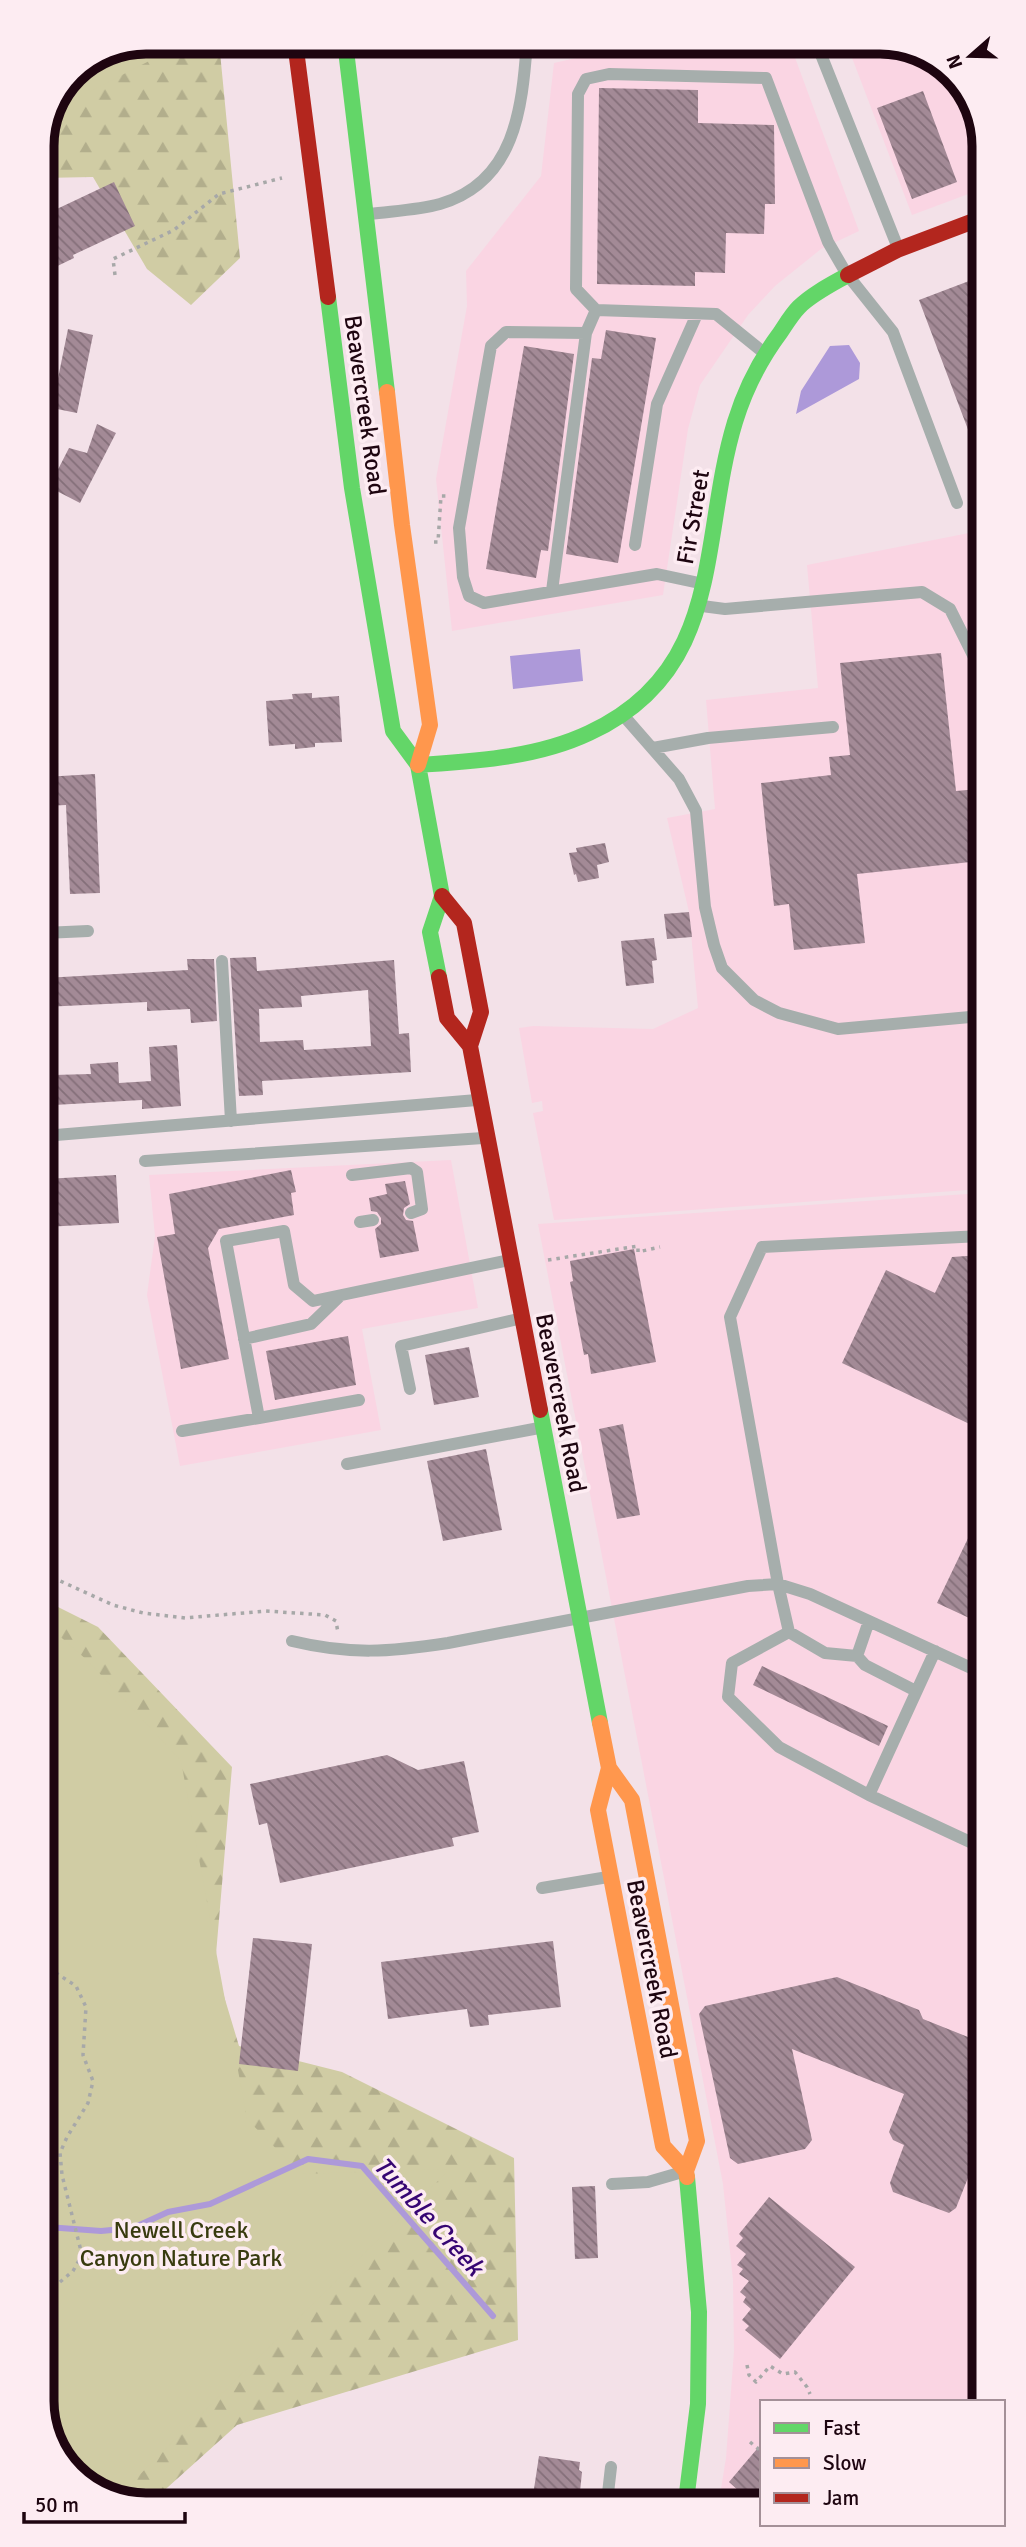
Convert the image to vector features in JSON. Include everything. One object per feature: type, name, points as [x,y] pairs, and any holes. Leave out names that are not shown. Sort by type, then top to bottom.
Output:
[{"type":"main road","name":"Beavercreek Road","points":[[297,54],[351,475],[393,731],[418,765],[442,896],[464,923],[481,1012],[470,1046],[579,1617],[609,1768],[632,1800],[697,2141],[686,2171],[698,2277],[699,2338],[698,2404],[687,2493]]},
{"type":"main road","name":"Beavercreek Road","points":[[347,54],[402,525],[430,725],[418,765]]},
{"type":"main road","name":"Fir Street","points":[[418,765],[467,762],[545,750],[586,737],[623,715],[656,683],[680,650],[699,605],[730,432],[743,393],[764,353],[799,307],[846,273],[898,248],[972,222]]},
{"type":"main road","name":"Beavercreek Road","points":[[442,896],[430,932],[447,1018],[470,1046]]},
{"type":"main road","name":"Beavercreek Road","points":[[609,1768],[598,1810],[663,2146],[686,2171]]},
{"type":"main road","points":[[611,1877],[624,1878],[632,1889],[651,1978],[677,2033]]},
{"type":"lane","points":[[367,215],[440,204],[479,186],[499,164],[513,134],[523,96],[526,54]]},
{"type":"lane","points":[[821,54],[898,248]]},
{"type":"lane","points":[[764,353],[716,314],[596,310],[576,289],[578,94],[586,79],[609,74],[766,78],[828,242],[846,273],[893,332],[957,503]]},
{"type":"lane","points":[[552,591],[586,333],[596,310]]},
{"type":"lane","points":[[635,545],[657,404],[697,314]]},
{"type":"lane","points":[[586,333],[506,332],[491,346],[459,528],[463,578],[469,596],[484,603],[657,574],[704,584]]},
{"type":"lane","points":[[699,605],[737,608],[922,592],[950,610],[972,654]]},
{"type":"lane","points":[[623,715],[679,779],[696,811],[705,907],[722,968],[754,1000],[779,1013],[838,1029],[972,1017]]},
{"type":"lane","points":[[653,748],[708,738],[833,727]]},
{"type":"lane","points":[[54,933],[88,931]]},
{"type":"lane","points":[[222,961],[231,1121]]},
{"type":"lane","points":[[54,1135],[480,1099]]},
{"type":"lane","points":[[145,1161],[488,1138]]},
{"type":"lane","points":[[352,1175],[411,1168],[417,1172],[422,1209],[411,1213]]},
{"type":"lane","points":[[259,1418],[226,1241],[284,1231],[294,1285],[313,1301],[511,1260]]},
{"type":"lane","points":[[916,1691],[865,1665],[857,1656],[825,1653],[789,1632],[730,1317],[762,1247],[972,1236]]},
{"type":"lane","points":[[244,1339],[311,1324],[340,1296]]},
{"type":"lane","points":[[410,1389],[401,1346],[522,1318]]},
{"type":"lane","points":[[182,1431],[359,1400]]},
{"type":"lane","points":[[347,1464],[543,1428]]},
{"type":"lane","points":[[292,1641],[340,1651],[389,1651],[423,1647],[748,1586],[778,1584],[810,1594],[972,1669]]},
{"type":"lane","points":[[857,1656],[869,1621]]},
{"type":"lane","points":[[789,1632],[732,1663],[728,1697],[779,1747],[869,1795],[972,1843]]},
{"type":"lane","points":[[869,1795],[935,1651]]},
{"type":"lane","points":[[542,1888],[611,1877]]},
{"type":"lane","points":[[612,2185],[648,2182],[686,2171]]},
{"type":"lane","points":[[608,2493],[611,2467]]},
{"type":"path","points":[[115,275],[113,259],[174,230],[219,194],[284,178]]},
{"type":"path","points":[[548,1260],[638,1246],[638,1252],[660,1247]]},
{"type":"path","points":[[54,1578],[113,1605],[143,1613],[185,1618],[266,1611],[325,1615],[336,1621],[340,1651]]},
{"type":"path","points":[[54,1968],[56,1973],[76,1986],[86,2007],[83,2055],[93,2081],[88,2103],[66,2137],[60,2153],[62,2175],[81,2252],[73,2271],[54,2287]]},
{"type":"path","points":[[747,2365],[756,2382],[770,2366],[783,2374],[795,2372],[810,2394]]},
{"type":"path","points":[[750,2442],[760,2450]]},
{"type":"shaded area","points":[[593,54],[794,54],[859,231],[821,249],[775,286],[748,315],[700,385],[688,429],[663,595],[452,631],[436,479],[467,306],[466,271],[541,176],[554,63]]},
{"type":"shaded area","points":[[851,54],[886,54],[909,59],[935,72],[935,91],[954,91],[967,117],[971,134],[972,193],[912,215]]},
{"type":"shaded area","points":[[849,345],[860,363],[859,379],[796,414],[801,391],[830,346]]},
{"type":"shaded area","points":[[972,532],[972,1190],[554,1220],[533,1113],[543,1111],[542,1101],[532,1103],[519,1028],[533,1026],[653,1029],[698,1008],[689,912],[667,818],[715,809],[706,700],[818,688],[807,565]]},
{"type":"shaded area","points":[[580,649],[583,681],[513,689],[510,656]]},
{"type":"shaded area","points":[[451,1160],[478,1308],[362,1329],[381,1430],[180,1466],[147,1295],[155,1236],[149,1175]]},
{"type":"shaded area","points":[[972,1194],[972,2400],[760,2400],[760,2493],[720,2493],[726,2458],[734,2351],[733,2280],[723,2184],[538,1224]]},
{"type":"green space","points":[[163,54],[65,105],[81,81],[111,61],[128,56]]},
{"type":"green space","points":[[220,54],[240,258],[191,305],[147,269],[93,177],[54,178],[57,122],[70,95],[81,81],[111,61],[128,56]]},
{"type":"green space","name":"Newell Creek Canyon Nature Park","points":[[54,1605],[98,1627],[232,1767],[215,1966],[239,2046],[342,2072],[514,2158],[518,2340],[237,2425],[161,2493],[140,2493],[111,2486],[90,2474],[70,2452],[56,2419]]},
{"type":"green space","name":"Newell Creek Canyon Nature Park","points":[[54,1631],[88,1661],[181,1761],[247,2119],[301,2174],[448,2171],[124,2490],[90,2474],[70,2452],[59,2430],[54,2401]]},
{"type":"building","points":[[599,88],[698,90],[698,123],[774,125],[775,204],[765,204],[764,234],[726,233],[725,273],[695,272],[695,286],[597,284]]},
{"type":"building","points":[[923,91],[957,182],[912,199],[877,108]]},
{"type":"building","points":[[114,182],[135,226],[73,255],[74,258],[54,268],[54,210]]},
{"type":"building","points":[[969,281],[972,289],[972,440],[919,300]]},
{"type":"building","points":[[68,329],[93,335],[77,413],[54,408]]},
{"type":"building","points":[[606,330],[656,338],[618,563],[566,554],[592,358],[601,359]]},
{"type":"building","points":[[524,346],[574,354],[548,551],[541,550],[536,578],[486,569]]},
{"type":"building","points":[[97,424],[116,433],[80,503],[54,490],[54,477],[69,448],[87,453]]},
{"type":"building","points":[[941,653],[956,791],[972,790],[972,862],[857,874],[865,943],[794,950],[789,904],[774,906],[761,783],[831,775],[829,757],[850,755],[840,663]]},
{"type":"building","points":[[312,693],[312,698],[339,696],[342,742],[315,743],[315,747],[295,749],[295,744],[269,746],[266,701],[293,699],[292,694]]},
{"type":"building","points":[[95,774],[100,893],[70,894],[66,805],[54,806],[54,776]]},
{"type":"building","points":[[605,843],[609,862],[597,865],[599,878],[578,882],[569,853],[577,852],[576,848]]},
{"type":"building","points":[[689,912],[692,937],[667,939],[664,914]]},
{"type":"building","points":[[654,938],[657,960],[652,961],[654,983],[626,986],[621,941]]},
{"type":"building","points":[[256,957],[257,971],[394,960],[399,1034],[409,1033],[411,1072],[262,1081],[263,1095],[239,1096],[230,958]],"holes":[[[368,990],[371,1046],[304,1050],[303,1040],[260,1042],[259,1009],[302,1007],[301,996]]]},
{"type":"building","points":[[187,959],[214,959],[217,1021],[191,1023],[190,1009],[147,1011],[147,1002],[54,1007],[54,977],[188,970]]},
{"type":"building","points":[[177,1045],[181,1106],[142,1109],[142,1100],[54,1105],[54,1075],[91,1074],[90,1064],[118,1062],[119,1083],[151,1081],[149,1047]]},
{"type":"building","points":[[291,1170],[296,1192],[291,1193],[294,1215],[219,1229],[208,1248],[229,1359],[181,1369],[157,1237],[175,1234],[169,1194]]},
{"type":"building","points":[[116,1175],[119,1223],[54,1227],[54,1178]]},
{"type":"building","points":[[405,1181],[410,1204],[404,1208],[403,1215],[406,1220],[413,1221],[419,1251],[380,1258],[375,1229],[381,1224],[381,1218],[377,1212],[371,1211],[369,1198],[387,1194],[385,1184]]},
{"type":"building","points":[[634,1249],[656,1362],[591,1374],[588,1354],[584,1355],[570,1282],[573,1281],[570,1261]]},
{"type":"building","points":[[972,1256],[972,1425],[842,1363],[886,1270],[935,1293],[952,1257]]},
{"type":"building","points":[[348,1336],[356,1385],[275,1400],[266,1351]]},
{"type":"building","points":[[469,1347],[479,1397],[434,1405],[425,1355]]},
{"type":"building","points":[[623,1424],[640,1515],[617,1519],[599,1429]]},
{"type":"building","points":[[486,1449],[502,1530],[443,1541],[427,1461]]},
{"type":"building","points":[[972,1530],[972,1619],[937,1603]]},
{"type":"building","points":[[762,1666],[888,1726],[879,1746],[753,1685]]},
{"type":"building","points":[[387,1755],[418,1770],[464,1761],[479,1832],[452,1838],[454,1846],[280,1883],[267,1823],[259,1825],[250,1784]]},
{"type":"building","points":[[253,1938],[312,1944],[298,2071],[239,2064]]},
{"type":"building","points":[[553,1941],[561,2007],[488,2015],[489,2025],[470,2027],[467,2009],[388,2019],[381,1962]]},
{"type":"building","points":[[837,1977],[919,2010],[923,2019],[972,2039],[972,2168],[956,2208],[949,2213],[893,2192],[890,2183],[904,2145],[893,2140],[889,2132],[904,2094],[792,2049],[812,2140],[805,2149],[738,2164],[730,2158],[699,2014],[705,2006]]},
{"type":"building","points":[[595,2186],[598,2258],[575,2259],[572,2187]]},
{"type":"building","points":[[769,2197],[855,2267],[780,2359],[745,2330],[749,2326],[742,2320],[751,2309],[743,2302],[746,2297],[740,2292],[749,2281],[739,2274],[743,2269],[737,2265],[746,2254],[736,2246],[743,2238],[739,2234]]},
{"type":"building","points":[[760,2445],[760,2493],[737,2493],[739,2491],[729,2482]]},
{"type":"building","points":[[539,2456],[580,2462],[580,2493],[533,2493]]},
{"type":"waterway","name":"Tumble Creek","points":[[54,2228],[101,2231],[133,2228],[168,2212],[210,2204],[308,2159],[362,2166],[493,2316]]},
{"type":"traffic: fast","points":[[346,54],[387,392]]},
{"type":"traffic: fast","points":[[418,765],[505,757],[569,741],[589,733],[633,706],[665,674],[686,638],[700,598],[724,467],[735,422],[748,386],[796,310],[804,302],[848,275]]},
{"type":"traffic: fast","points":[[328,297],[352,488],[393,731],[418,765],[442,896],[430,932],[439,977]]},
{"type":"traffic: fast","points":[[540,1410],[600,1723]]},
{"type":"traffic: fast","points":[[687,2177],[699,2312],[698,2404],[687,2493]]},
{"type":"traffic: slow","points":[[387,392],[402,525],[430,725],[418,765]]},
{"type":"traffic: slow","points":[[600,1723],[609,1768],[632,1800],[697,2141],[686,2171],[687,2177]]},
{"type":"traffic: slow","points":[[609,1768],[598,1810],[663,2146],[686,2171]]},
{"type":"traffic: jam","points":[[297,54],[328,297]]},
{"type":"traffic: jam","points":[[848,275],[897,250],[972,222]]},
{"type":"traffic: jam","points":[[442,896],[464,923],[481,1012],[470,1046]]},
{"type":"traffic: jam","points":[[439,977],[447,1018],[470,1046],[540,1410]]}]
